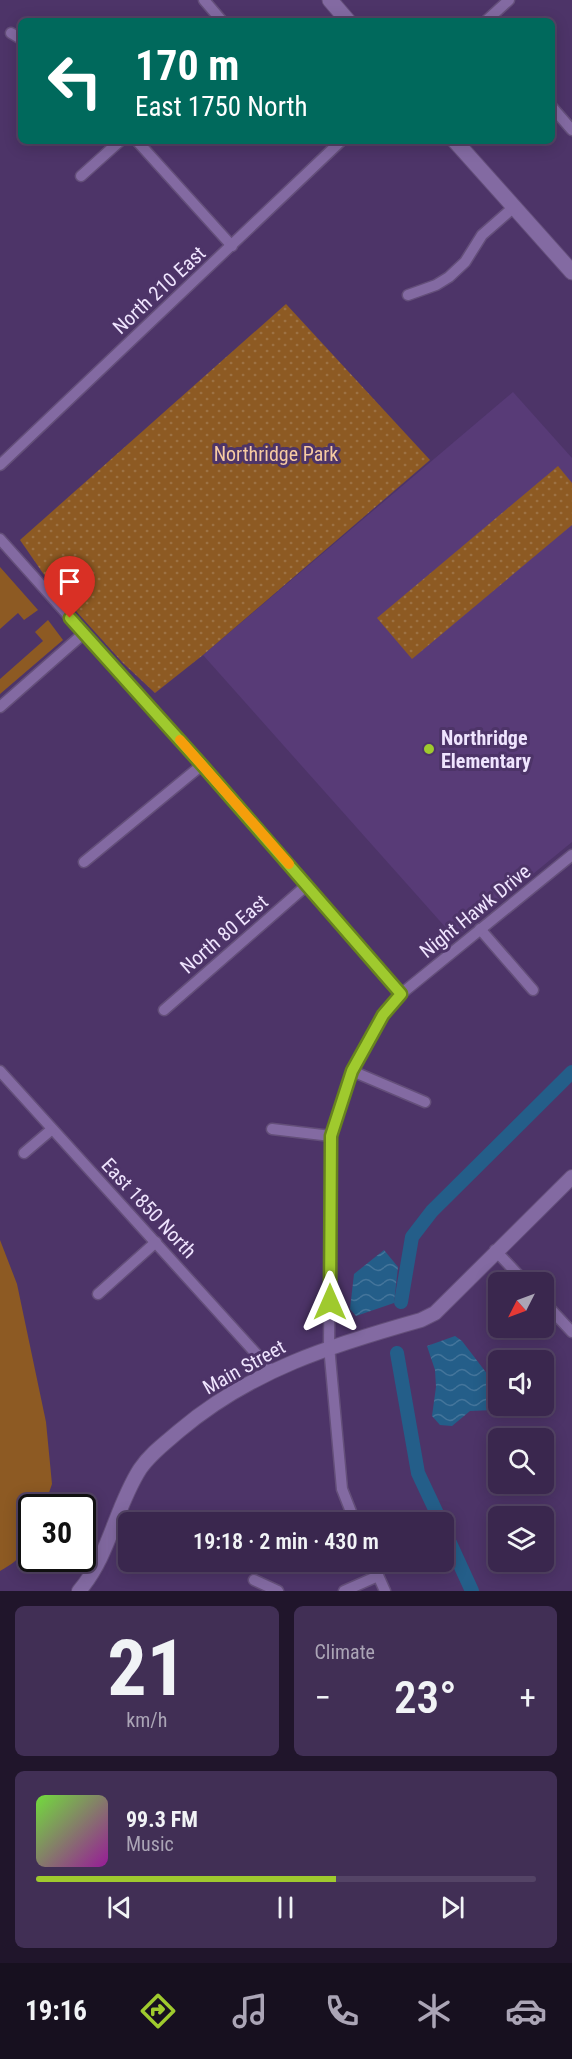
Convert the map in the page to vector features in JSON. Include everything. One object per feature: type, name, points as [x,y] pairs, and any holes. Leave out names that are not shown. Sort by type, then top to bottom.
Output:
[{"type":"main road","points":[[330,0],[345,18]]},
{"type":"main road","points":[[458,144],[572,273]]},
{"type":"street","points":[[204,0],[219,18]]},
{"type":"street","points":[[489,18],[509,0]]},
{"type":"street","points":[[11,33],[18,37]]},
{"type":"street","points":[[555,110],[572,130]]},
{"type":"street","points":[[81,176],[117,144]]},
{"type":"street","points":[[140,144],[232,246]]},
{"type":"street","name":"North 210 East","points":[[0,465],[232,246],[334,144]]},
{"type":"street","points":[[408,295],[436,285],[449,277],[465,262],[482,235],[514,207]]},
{"type":"street","points":[[0,539],[202,765],[401,994]]},
{"type":"street","points":[[0,707],[83,634]]},
{"type":"street","points":[[84,862],[202,765]]},
{"type":"street","name":"Night Hawk Drive","points":[[351,1512],[342,1489],[329,1346],[331,1136],[352,1071],[383,1015],[401,994],[572,855]]},
{"type":"street","name":"North 80 East","points":[[164,1010],[307,885]]},
{"type":"street","points":[[480,929],[533,990]]},
{"type":"street","name":"East 1850 North","points":[[0,1071],[51,1130],[271,1370]]},
{"type":"street","points":[[352,1071],[425,1102]]},
{"type":"street","points":[[272,1129],[331,1136]]},
{"type":"street","points":[[24,1153],[51,1130]]},
{"type":"street","name":"Main Street","points":[[79,1591],[103,1557],[131,1486],[154,1452],[192,1419],[271,1370],[329,1346],[421,1320],[435,1313],[495,1250],[572,1178]]},
{"type":"street","points":[[98,1294],[156,1242]]},
{"type":"street","points":[[495,1250],[516,1272]]},
{"type":"street","points":[[554,1313],[572,1332]]},
{"type":"street","points":[[376,1572],[385,1591]]},
{"type":"street","points":[[344,1591],[378,1576]]},
{"type":"street","points":[[254,1580],[278,1591]]},
{"type":"shaded area","name":"Northridge Elementary","points":[[513,392],[572,458],[572,842],[455,938],[203,655]]},
{"type":"green space","name":"Northridge Park","points":[[286,304],[430,460],[203,655],[155,693],[123,663],[47,579],[20,540]]},
{"type":"green space","points":[[558,466],[572,483],[572,525],[412,659],[377,618]]},
{"type":"green space","points":[[0,567],[38,610],[24,620],[18,613],[0,629]]},
{"type":"green space","points":[[48,620],[63,640],[0,694],[0,679],[43,641],[35,632]]},
{"type":"green space","points":[[0,1240],[17,1284],[46,1422],[52,1484],[49,1494],[18,1494],[18,1559],[0,1571]]},
{"type":"water","points":[[384,1250],[398,1267],[394,1303],[356,1316],[350,1309],[354,1274]]},
{"type":"water","points":[[455,1336],[462,1341],[488,1375],[488,1410],[470,1411],[452,1426],[440,1425],[432,1416],[436,1387],[435,1370],[427,1346]]},
{"type":"waterway","points":[[401,1302],[412,1237],[432,1211],[572,1072]]},
{"type":"waterway","points":[[397,1353],[418,1473],[436,1512]]},
{"type":"waterway","points":[[454,1552],[472,1591]]},
{"type":"slow traffic","points":[[180,740],[289,864]]},
{"type":"place","name":"Northridge Elementary","points":[[429,749]]},
{"type":"route","points":[[70,618],[202,765],[401,994],[383,1015],[352,1071],[331,1136],[330,1302]]}]
